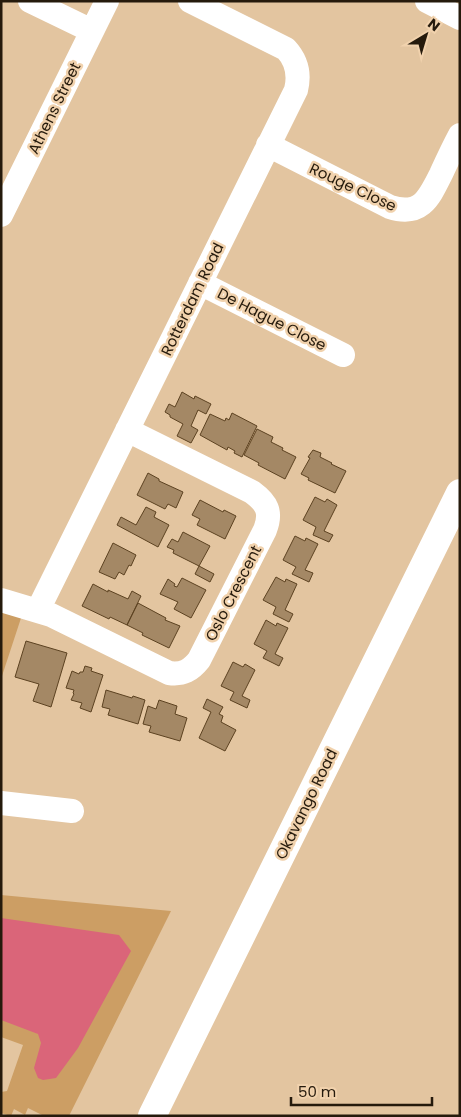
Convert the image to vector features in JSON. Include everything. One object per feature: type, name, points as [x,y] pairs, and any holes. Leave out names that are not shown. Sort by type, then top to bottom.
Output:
[{"type":"main road","name":"Okavango Road","points":[[152,1116],[460,492]]},
{"type":"street","points":[[30,1],[92,31]]},
{"type":"street","name":"Athens Street","points":[[1,215],[7,188],[107,1]]},
{"type":"street","name":"Rotterdam Road","points":[[38,610],[296,90],[298,82],[297,67],[291,54],[286,49],[231,10],[190,1]]},
{"type":"street","points":[[427,1],[460,18]]},
{"type":"street","name":"Rouge Close","points":[[268,145],[390,207],[408,210],[422,204],[431,194],[460,136]]},
{"type":"street","name":"De Hague Close","points":[[200,283],[343,355]]},
{"type":"street","name":"Oslo Crescent","points":[[38,610],[50,614],[161,670],[176,674],[188,671],[200,660],[265,530],[268,523],[268,510],[259,497],[127,430]]},
{"type":"street","points":[[1,600],[38,610]]},
{"type":"street","points":[[1,803],[72,811]]},
{"type":"shaded area","points":[[1,609],[22,615],[1,679]]},
{"type":"shaded area","points":[[1,895],[171,911],[69,1116],[44,1116],[28,1108],[25,1115],[14,1109],[11,1116],[1,1113],[1,1092],[7,1091],[23,1045],[1,1037]]},
{"type":"shaded area","points":[[1,918],[119,935],[131,951],[78,1048],[56,1078],[43,1080],[38,1078],[34,1068],[41,1043],[38,1034],[1,1020]]},
{"type":"building","points":[[182,392],[194,399],[195,396],[211,404],[206,414],[198,410],[191,426],[198,430],[191,443],[177,436],[183,424],[165,412],[169,404],[175,407]]},
{"type":"building","points":[[232,413],[257,426],[242,457],[228,447],[227,450],[200,435],[210,414],[225,421],[226,418],[229,420]]},
{"type":"building","points":[[257,429],[273,437],[271,442],[296,457],[285,479],[258,465],[259,463],[244,455]]},
{"type":"building","points":[[313,450],[321,453],[320,457],[331,464],[346,471],[335,493],[308,480],[309,478],[301,474]]},
{"type":"building","points":[[148,473],[159,479],[159,481],[183,492],[176,508],[168,504],[165,509],[137,495]]},
{"type":"building","points":[[315,497],[325,502],[327,499],[337,505],[324,531],[333,535],[329,542],[313,535],[316,527],[303,520]]},
{"type":"building","points":[[200,500],[223,512],[224,510],[236,516],[225,539],[197,525],[200,519],[192,515]]},
{"type":"building","points":[[146,507],[156,512],[154,517],[169,525],[158,547],[117,525],[121,517],[136,525]]},
{"type":"building","points":[[183,532],[210,546],[199,566],[173,553],[174,550],[167,547],[172,539],[178,542]]},
{"type":"building","points":[[295,536],[305,541],[306,538],[318,544],[305,570],[313,573],[309,582],[292,574],[296,567],[283,560]]},
{"type":"building","points":[[113,543],[136,555],[124,575],[119,572],[115,579],[99,572]]},
{"type":"building","points":[[199,566],[214,574],[210,582],[195,574]]},
{"type":"building","points":[[276,577],[285,582],[286,579],[297,584],[285,610],[293,614],[289,622],[273,614],[276,607],[263,600]]},
{"type":"building","points":[[182,578],[206,590],[191,618],[174,609],[178,602],[160,594],[168,579],[177,587]]},
{"type":"building","points":[[93,584],[128,599],[132,591],[141,596],[127,625],[82,606]]},
{"type":"building","points":[[138,603],[166,618],[165,620],[180,626],[169,648],[142,635],[143,633],[127,625]]},
{"type":"building","points":[[266,620],[276,626],[277,623],[288,628],[275,654],[283,658],[279,666],[263,658],[267,651],[254,644]]},
{"type":"building","points":[[26,641],[67,653],[51,707],[33,701],[39,684],[15,677]]},
{"type":"building","points":[[233,662],[243,667],[245,664],[255,670],[242,696],[250,700],[247,708],[230,700],[234,692],[221,686]]},
{"type":"building","points":[[85,666],[92,668],[91,671],[103,675],[91,712],[80,708],[82,703],[71,700],[74,690],[66,688],[72,671],[79,674],[83,672]]},
{"type":"building","points":[[106,690],[145,700],[138,724],[108,715],[110,709],[102,707]]},
{"type":"building","points":[[207,699],[223,707],[219,714],[223,716],[221,722],[236,730],[225,751],[199,738],[211,712],[203,708]]},
{"type":"building","points":[[159,700],[177,706],[175,714],[187,718],[180,741],[149,732],[151,726],[143,724],[148,706],[156,709]]}]
